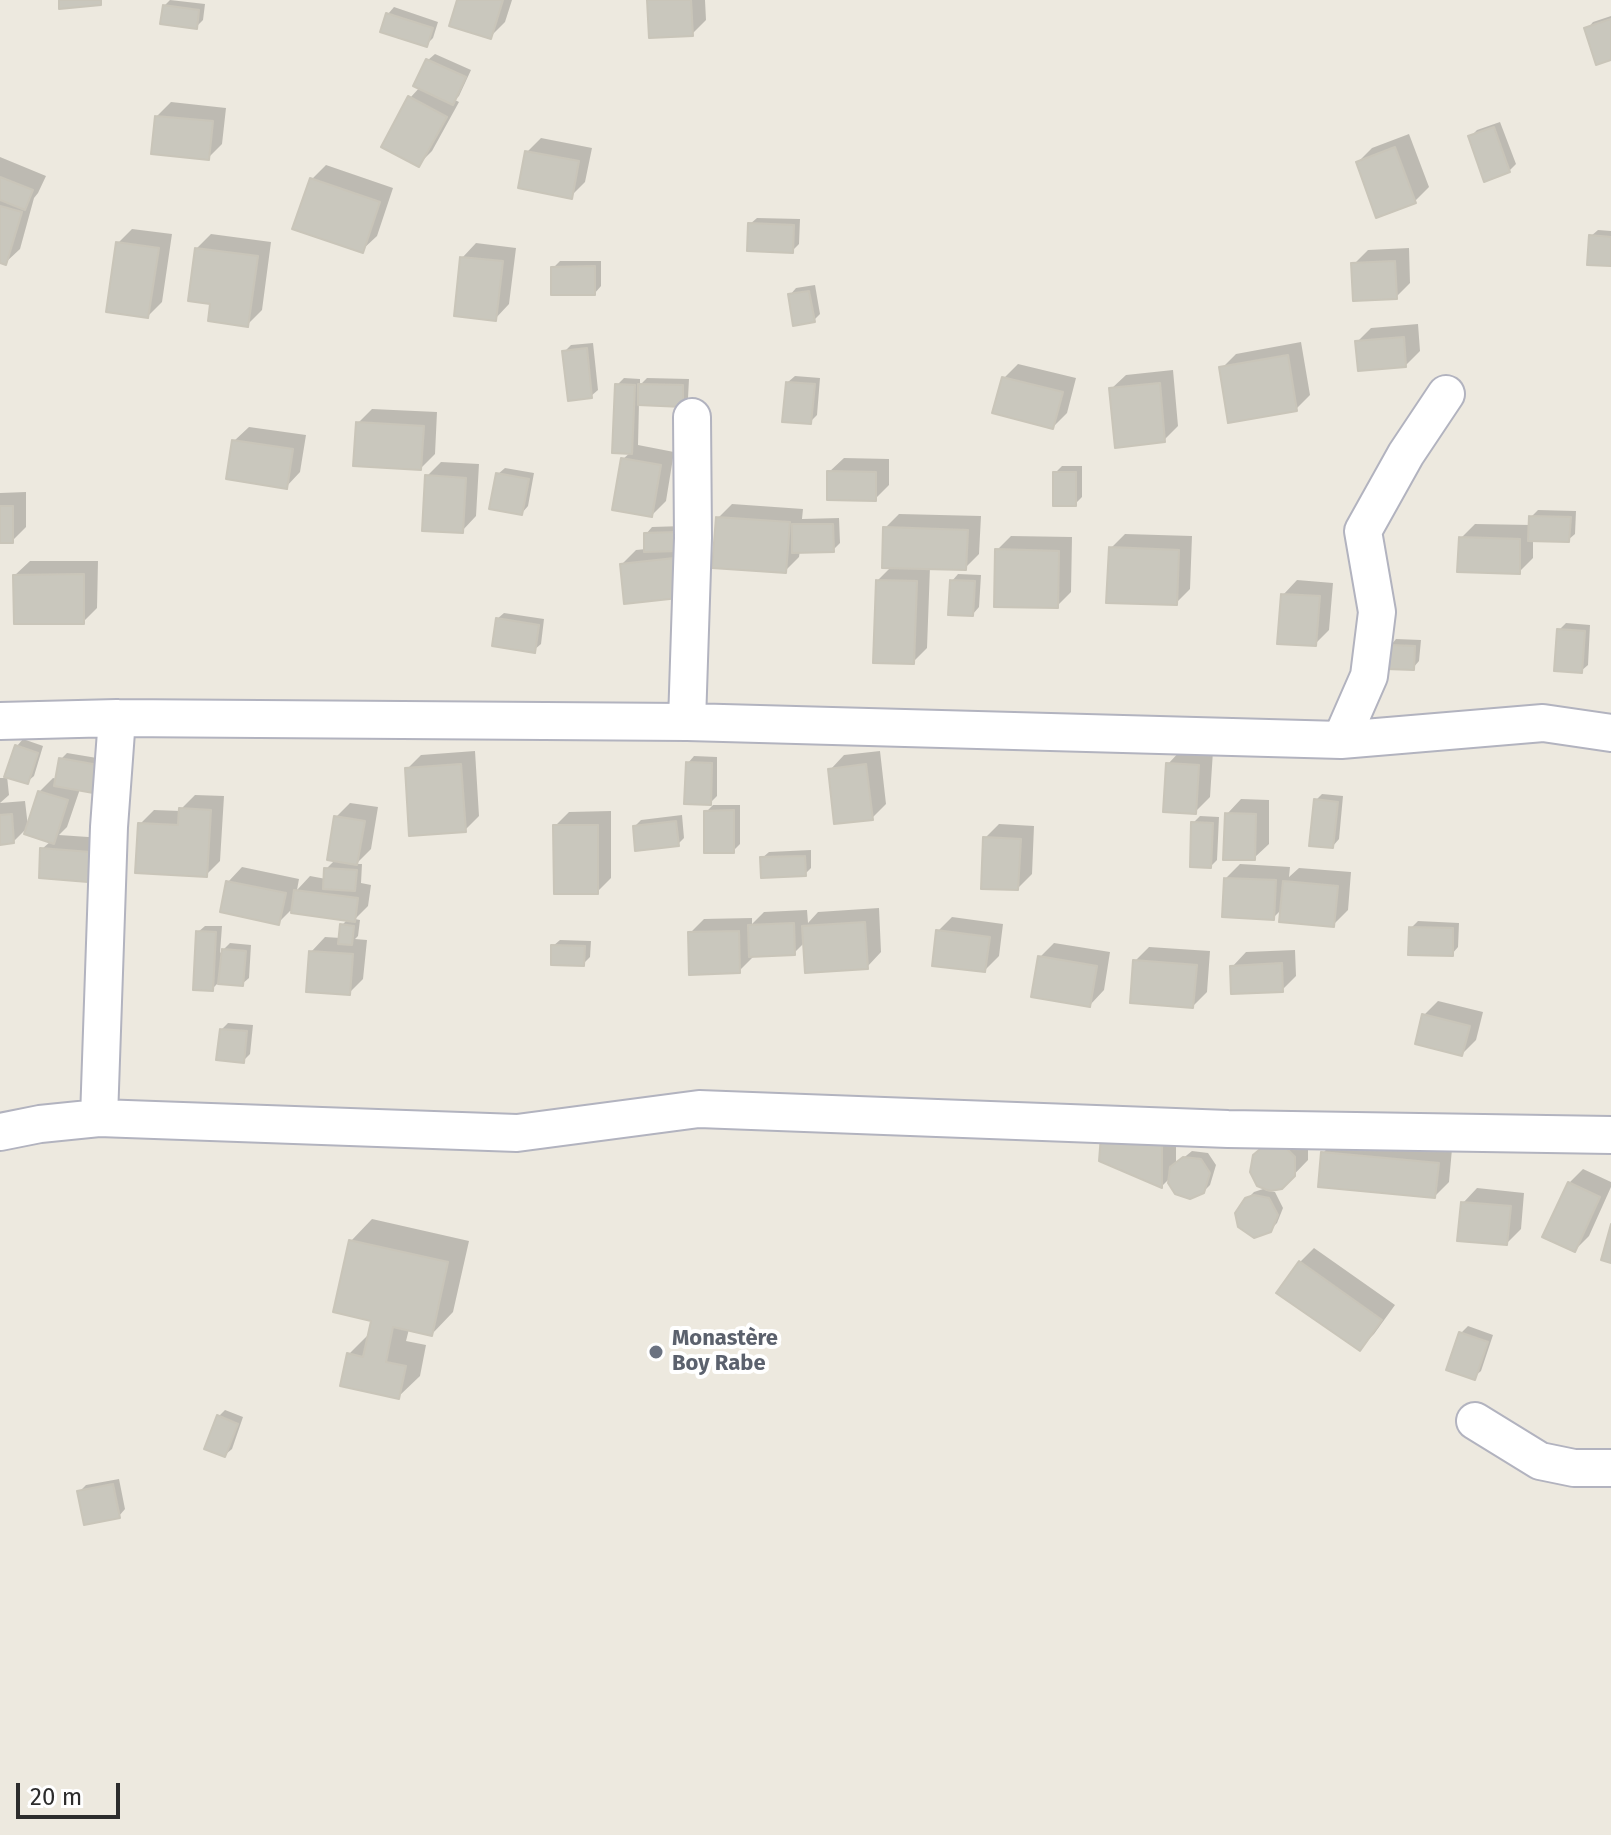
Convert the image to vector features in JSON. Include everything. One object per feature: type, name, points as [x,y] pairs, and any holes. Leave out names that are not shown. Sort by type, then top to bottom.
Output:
[{"type":"street","points":[[1341,740],[1369,676],[1377,612],[1363,531],[1406,454],[1446,394]]},
{"type":"street","points":[[687,722],[693,538],[692,417]]},
{"type":"street","points":[[0,721],[117,718],[687,722],[1341,740],[1543,723],[1611,733]]},
{"type":"street","points":[[99,1118],[109,827],[117,718]]},
{"type":"street","points":[[0,1132],[99,1118],[517,1133],[699,1109],[1228,1129],[1611,1135]]},
{"type":"street","points":[[1475,1421],[1540,1461],[1574,1468],[1611,1468]]},
{"type":"building","points":[[59,0],[101,0],[101,5],[59,9]]},
{"type":"building","points":[[457,0],[503,0],[491,39],[449,26]]},
{"type":"building","points":[[647,0],[691,0],[693,36],[649,38]]},
{"type":"building","points":[[163,5],[199,10],[197,29],[160,24]]},
{"type":"building","points":[[386,13],[433,28],[427,47],[380,32]]},
{"type":"building","points":[[1611,19],[1611,60],[1596,65],[1584,28]]},
{"type":"building","points":[[426,59],[466,77],[453,105],[413,86]]},
{"type":"building","points":[[408,96],[447,117],[419,167],[381,147]]},
{"type":"building","points":[[155,116],[213,121],[209,160],[151,154]]},
{"type":"building","points":[[1494,127],[1510,172],[1484,182],[1468,136]]},
{"type":"building","points":[[1395,147],[1416,203],[1376,218],[1356,162]]},
{"type":"building","points":[[525,151],[579,161],[572,199],[518,188]]},
{"type":"building","points":[[0,177],[33,190],[25,210],[0,200]]},
{"type":"building","points":[[310,178],[380,202],[363,253],[292,229]]},
{"type":"building","points":[[0,206],[22,212],[6,265],[0,263]]},
{"type":"building","points":[[748,223],[794,225],[793,253],[747,251]]},
{"type":"building","points":[[1589,235],[1611,237],[1611,266],[1587,265]]},
{"type":"building","points":[[116,242],[159,248],[148,318],[106,312]]},
{"type":"building","points":[[195,248],[258,256],[248,327],[208,321],[210,304],[188,301]]},
{"type":"building","points":[[460,257],[503,261],[496,321],[454,316]]},
{"type":"building","points":[[1395,261],[1397,299],[1353,301],[1351,263]]},
{"type":"building","points":[[595,266],[595,295],[551,295],[551,267]]},
{"type":"building","points":[[809,291],[815,322],[793,326],[788,294]]},
{"type":"building","points":[[1404,337],[1406,367],[1358,371],[1355,341]]},
{"type":"building","points":[[587,348],[592,398],[568,401],[562,351]]},
{"type":"building","points":[[1288,355],[1297,411],[1228,423],[1219,367]]},
{"type":"building","points":[[1002,377],[1063,392],[1053,429],[992,413]]},
{"type":"building","points":[[786,382],[815,384],[811,424],[782,422]]},
{"type":"building","points":[[1160,383],[1165,442],[1115,448],[1109,388]]},
{"type":"building","points":[[615,384],[635,385],[632,454],[612,453]]},
{"type":"building","points":[[638,384],[683,385],[683,407],[638,405]]},
{"type":"building","points":[[356,422],[424,426],[421,470],[353,466]]},
{"type":"building","points":[[232,440],[293,449],[287,489],[226,479]]},
{"type":"building","points":[[621,458],[661,465],[652,517],[612,510]]},
{"type":"building","points":[[827,471],[876,472],[876,501],[827,500]]},
{"type":"building","points":[[1053,472],[1076,472],[1076,506],[1053,506]]},
{"type":"building","points":[[496,473],[529,479],[522,515],[489,509]]},
{"type":"building","points":[[425,475],[466,478],[463,533],[422,531]]},
{"type":"building","points":[[0,506],[13,506],[13,543],[0,543]]},
{"type":"building","points":[[1529,516],[1571,517],[1569,542],[1528,541]]},
{"type":"building","points":[[716,517],[790,522],[786,573],[712,568]]},
{"type":"building","points":[[792,524],[833,524],[834,552],[792,553]]},
{"type":"building","points":[[883,527],[968,530],[966,570],[882,568]]},
{"type":"building","points":[[677,532],[677,551],[644,552],[644,533]]},
{"type":"building","points":[[1459,537],[1520,539],[1520,574],[1457,572]]},
{"type":"building","points":[[1109,547],[1179,550],[1177,605],[1106,603]]},
{"type":"building","points":[[995,549],[1059,551],[1058,608],[994,607]]},
{"type":"building","points":[[675,558],[679,598],[624,604],[620,564]]},
{"type":"building","points":[[84,574],[84,624],[14,624],[13,575]]},
{"type":"building","points":[[876,580],[917,581],[914,664],[873,663]]},
{"type":"building","points":[[950,580],[975,581],[973,616],[948,615]]},
{"type":"building","points":[[1281,594],[1320,596],[1316,646],[1277,644]]},
{"type":"building","points":[[496,618],[539,625],[535,653],[492,646]]},
{"type":"building","points":[[1557,629],[1585,631],[1582,673],[1554,671]]},
{"type":"building","points":[[1388,645],[1415,646],[1414,670],[1386,669]]},
{"type":"building","points":[[15,745],[38,753],[28,784],[4,777]]},
{"type":"building","points":[[59,758],[104,766],[99,794],[54,786]]},
{"type":"building","points":[[686,762],[712,763],[711,805],[684,804]]},
{"type":"building","points":[[1166,763],[1199,765],[1196,814],[1163,812]]},
{"type":"building","points":[[461,764],[466,832],[409,836],[405,768]]},
{"type":"building","points":[[866,764],[873,820],[834,824],[828,769]]},
{"type":"building","points":[[38,791],[68,800],[54,844],[24,834]]},
{"type":"building","points":[[1314,799],[1338,802],[1333,848],[1309,846]]},
{"type":"building","points":[[179,808],[211,810],[207,877],[135,873],[138,823],[178,825]]},
{"type":"building","points":[[734,810],[734,853],[704,853],[704,811]]},
{"type":"building","points":[[1225,813],[1256,814],[1255,860],[1223,860]]},
{"type":"building","points":[[12,814],[14,843],[0,845],[0,815]]},
{"type":"building","points":[[334,816],[365,821],[357,865],[327,860]]},
{"type":"building","points":[[676,821],[679,846],[635,851],[633,826]]},
{"type":"building","points":[[1191,822],[1213,823],[1211,868],[1190,867]]},
{"type":"building","points":[[553,825],[598,825],[598,894],[554,894]]},
{"type":"building","points":[[983,837],[1021,839],[1018,890],[981,889]]},
{"type":"building","points":[[40,848],[90,852],[88,882],[39,878]]},
{"type":"building","points":[[805,856],[806,876],[761,878],[760,857]]},
{"type":"building","points":[[324,868],[357,870],[355,891],[323,889]]},
{"type":"building","points":[[1224,878],[1276,880],[1274,920],[1222,917]]},
{"type":"building","points":[[226,881],[286,893],[279,925],[220,912]]},
{"type":"building","points":[[1283,881],[1338,886],[1334,927],[1279,922]]},
{"type":"building","points":[[294,890],[358,898],[355,922],[291,913]]},
{"type":"building","points":[[865,922],[868,969],[805,973],[802,926]]},
{"type":"building","points":[[794,923],[795,955],[749,957],[748,925]]},
{"type":"building","points":[[340,924],[354,926],[352,945],[338,944]]},
{"type":"building","points":[[1409,927],[1453,928],[1453,956],[1408,955]]},
{"type":"building","points":[[936,930],[990,937],[985,972],[932,966]]},
{"type":"building","points":[[196,931],[216,932],[213,991],[193,990]]},
{"type":"building","points":[[739,931],[740,973],[689,975],[688,932]]},
{"type":"building","points":[[551,945],[585,946],[584,966],[551,965]]},
{"type":"building","points":[[222,949],[246,951],[243,986],[218,984]]},
{"type":"building","points":[[309,951],[353,954],[350,995],[306,992]]},
{"type":"building","points":[[1038,956],[1097,966],[1090,1007],[1031,997]]},
{"type":"building","points":[[1133,960],[1197,965],[1193,1008],[1130,1003]]},
{"type":"building","points":[[1282,963],[1283,992],[1231,994],[1230,966]]},
{"type":"building","points":[[1422,1014],[1470,1026],[1462,1056],[1415,1044]]},
{"type":"building","points":[[220,1029],[247,1031],[244,1063],[216,1060]]},
{"type":"building","points":[[1101,1135],[1162,1136],[1162,1188],[1099,1161]]},
{"type":"building","points":[[1265,1145],[1285,1147],[1295,1157],[1295,1176],[1282,1189],[1270,1191],[1257,1186],[1250,1172],[1253,1155]]},
{"type":"building","points":[[1321,1152],[1439,1163],[1435,1198],[1318,1187]]},
{"type":"building","points":[[1183,1157],[1201,1159],[1210,1173],[1204,1193],[1190,1199],[1175,1194],[1168,1183],[1170,1167]]},
{"type":"building","points":[[1568,1182],[1600,1197],[1575,1252],[1542,1237]]},
{"type":"building","points":[[1254,1195],[1269,1198],[1278,1215],[1271,1232],[1254,1238],[1238,1227],[1235,1213],[1245,1198]]},
{"type":"building","points":[[1461,1202],[1511,1206],[1507,1245],[1457,1241]]},
{"type":"building","points":[[1611,1224],[1611,1263],[1601,1260]]},
{"type":"building","points":[[349,1240],[448,1262],[432,1336],[393,1327],[386,1362],[406,1366],[399,1399],[340,1386],[347,1353],[363,1357],[371,1321],[333,1312]]},
{"type":"building","points":[[1299,1261],[1382,1320],[1360,1351],[1276,1293]]},
{"type":"building","points":[[1459,1332],[1488,1342],[1475,1380],[1446,1370]]},
{"type":"building","points":[[217,1415],[238,1424],[225,1457],[204,1449]]},
{"type":"building","points":[[113,1484],[120,1518],[84,1525],[77,1491]]},
{"type":"place","name":"Monastère Boy Rabe","points":[[656,1352]]}]
